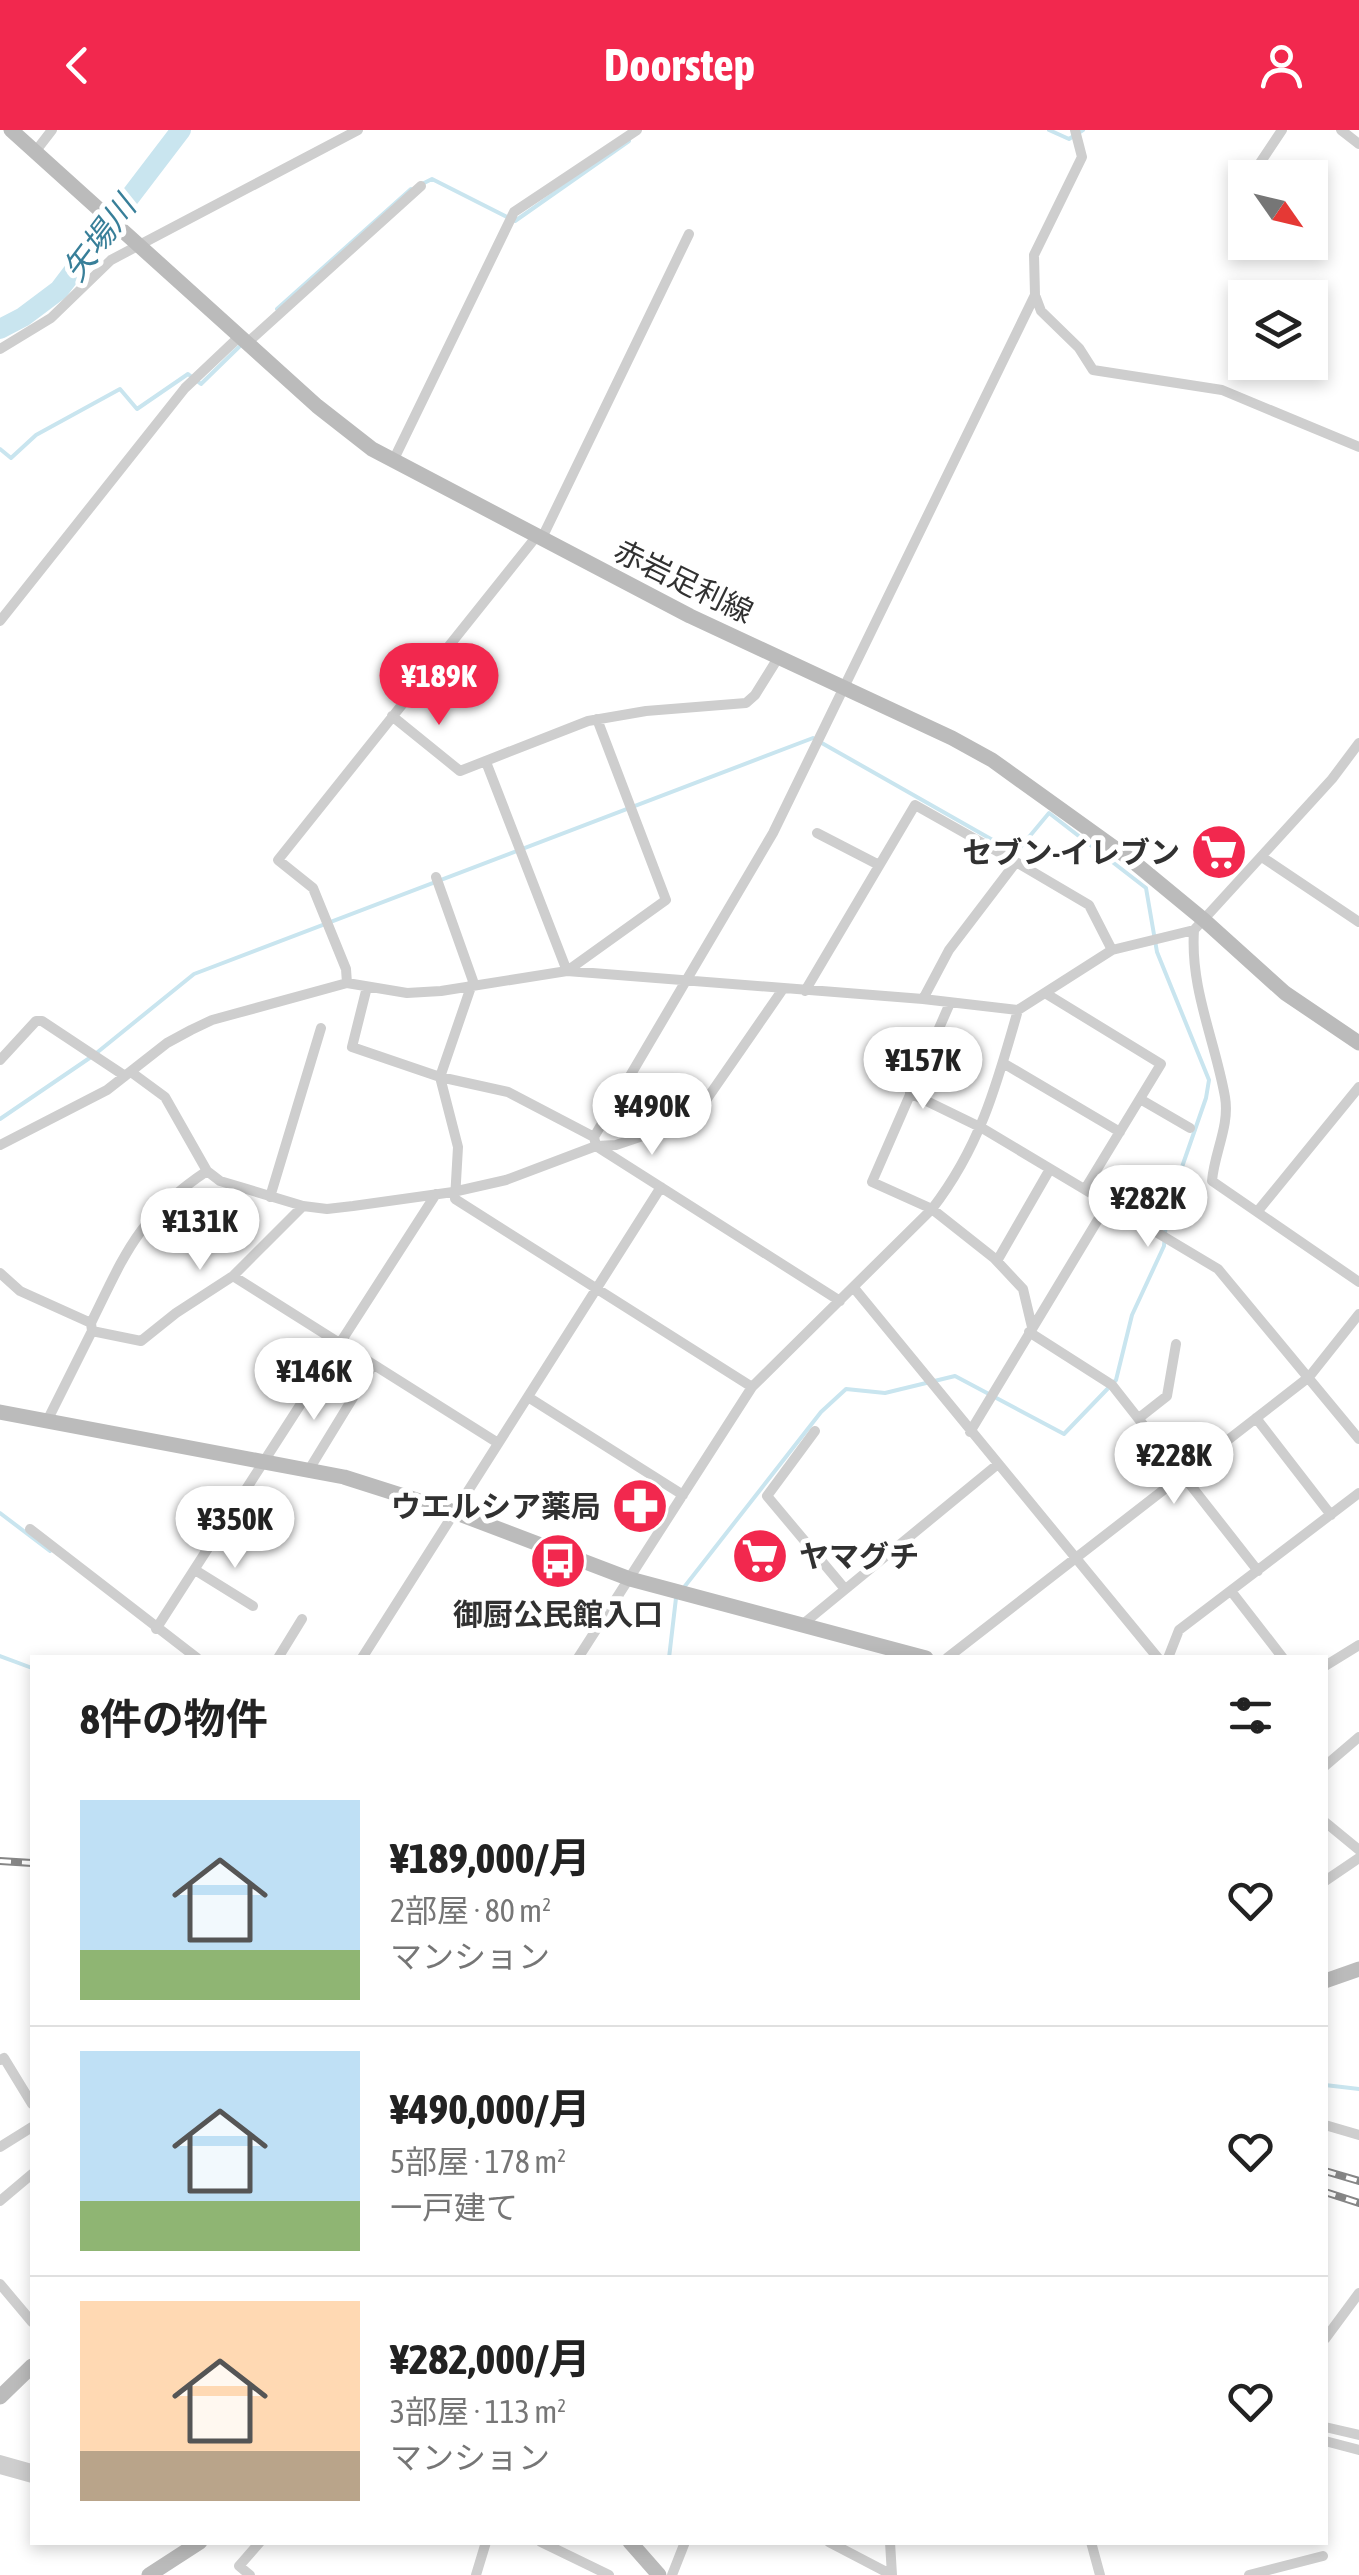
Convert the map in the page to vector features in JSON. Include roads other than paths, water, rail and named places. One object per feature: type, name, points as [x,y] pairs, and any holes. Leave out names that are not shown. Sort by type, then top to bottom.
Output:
[{"type":"main road","name":"赤岩足利線","points":[[10,130],[343,428],[393,461],[538,539],[992,760],[1130,859],[1199,925],[1285,994],[1359,1043]]},
{"type":"main road","points":[[0,1412],[310,1468],[454,1512],[630,1580],[915,1655]]},
{"type":"main road","points":[[1328,1981],[1359,1970]]},
{"type":"main road","points":[[0,2397],[30,2368]]},
{"type":"main road","points":[[150,2575],[195,2545]]},
{"type":"main road","points":[[633,2545],[659,2575]]},
{"type":"street","points":[[35,152],[52,130]]},
{"type":"street","points":[[0,349],[51,318],[111,260],[358,130]]},
{"type":"street","points":[[393,461],[514,212],[636,130]]},
{"type":"street","points":[[1075,130],[1082,157],[1034,255],[1035,295],[1041,311],[1079,348],[1093,370],[1222,390],[1359,447]]},
{"type":"street","points":[[1262,160],[1282,130]]},
{"type":"street","points":[[1341,130],[1359,144]]},
{"type":"street","points":[[0,621],[185,388],[421,186]]},
{"type":"street","points":[[347,983],[346,969],[313,888],[278,860],[538,539],[689,234]]},
{"type":"street","points":[[595,1142],[774,833],[1035,295]]},
{"type":"street","points":[[392,716],[460,771],[598,719],[646,711],[746,704],[778,658]]},
{"type":"street","points":[[567,972],[666,900],[598,719]]},
{"type":"street","points":[[0,1145],[107,1090],[167,1043],[212,1020],[347,983],[406,994],[567,972],[1018,1010],[1112,950],[1199,925],[1332,779],[1359,742]]},
{"type":"street","points":[[486,762],[567,972]]},
{"type":"street","points":[[805,991],[915,804],[1089,906],[1112,950]]},
{"type":"street","points":[[817,833],[879,865]]},
{"type":"street","points":[[1262,856],[1359,922]]},
{"type":"street","points":[[923,1000],[958,938],[1016,862]]},
{"type":"street","points":[[437,881],[473,981],[440,1077],[458,1147],[455,1199],[752,1387]]},
{"type":"street","points":[[1199,925],[1194,981],[1226,1099],[1212,1181],[1359,1282]]},
{"type":"street","points":[[368,987],[352,1047],[440,1077],[508,1092],[595,1142],[840,1301]]},
{"type":"street","points":[[0,1060],[36,1020],[42,1021],[165,1097],[207,1171],[230,1186],[327,1210],[453,1192],[506,1180],[595,1142],[616,1145],[693,1119],[783,989]]},
{"type":"street","points":[[1045,993],[1162,1064],[1085,1189]]},
{"type":"street","points":[[950,1003],[872,1182],[932,1209],[997,1261],[1023,1289],[1030,1329],[1112,1385],[1258,1571]]},
{"type":"street","points":[[580,1655],[752,1387],[932,1209],[958,1176],[982,1128],[1018,1010]]},
{"type":"street","points":[[270,1197],[320,1028]]},
{"type":"street","points":[[1003,1063],[1120,1132]]},
{"type":"street","points":[[1257,1212],[1359,1086]]},
{"type":"street","points":[[910,1093],[982,1128],[1218,1269],[1359,1439]]},
{"type":"street","points":[[1140,1099],[1190,1128]]},
{"type":"street","points":[[997,1261],[1050,1169]]},
{"type":"street","points":[[47,1422],[131,1241],[165,1202],[207,1171]]},
{"type":"street","points":[[364,1655],[661,1187]]},
{"type":"street","points":[[156,1629],[436,1194]]},
{"type":"street","points":[[970,1432],[1108,1203]]},
{"type":"street","points":[[0,1273],[20,1291],[92,1327],[142,1341],[176,1313],[234,1276],[303,1206]]},
{"type":"street","points":[[234,1276],[498,1443]]},
{"type":"street","points":[[854,1288],[1155,1655]]},
{"type":"street","points":[[951,1655],[1309,1376],[1359,1314]]},
{"type":"street","points":[[1139,1418],[1167,1396],[1176,1344]]},
{"type":"street","points":[[310,1468],[373,1365]]},
{"type":"street","points":[[528,1397],[683,1495]]},
{"type":"street","points":[[1256,1418],[1331,1514]]},
{"type":"street","points":[[814,1431],[767,1496],[845,1590]]},
{"type":"street","points":[[803,1624],[998,1464]]},
{"type":"street","points":[[1169,1655],[1179,1630],[1359,1493]]},
{"type":"street","points":[[30,1529],[193,1655]]},
{"type":"street","points":[[195,1570],[254,1606]]},
{"type":"street","points":[[1232,1590],[1281,1655]]},
{"type":"street","points":[[280,1655],[302,1619]]},
{"type":"street","points":[[1328,1664],[1359,1644]]},
{"type":"street","points":[[1328,1763],[1359,1737]]},
{"type":"street","points":[[1328,1824],[1359,1850]]},
{"type":"street","points":[[1328,1879],[1359,1858]]},
{"type":"street","points":[[0,2060],[4,2058],[30,2101]]},
{"type":"street","points":[[1328,2126],[1359,2135]]},
{"type":"street","points":[[0,2147],[30,2128]]},
{"type":"street","points":[[0,2182],[4,2198],[30,2176]]},
{"type":"street","points":[[0,2284],[30,2320]]},
{"type":"street","points":[[1328,2335],[1359,2293]]},
{"type":"street","points":[[1328,2427],[1359,2435]]},
{"type":"street","points":[[1328,2443],[1359,2450]]},
{"type":"street","points":[[0,2460],[30,2469]]},
{"type":"street","points":[[0,2469],[30,2477]]},
{"type":"street","points":[[250,2575],[239,2566],[257,2545]]},
{"type":"street","points":[[476,2575],[485,2545]]},
{"type":"street","points":[[547,2545],[609,2575]]},
{"type":"street","points":[[672,2575],[684,2545]]},
{"type":"street","points":[[835,2545],[892,2575]]},
{"type":"street","points":[[890,2545],[892,2575]]},
{"type":"street","points":[[1091,2545],[1100,2575]]},
{"type":"street","points":[[1249,2575],[1290,2570],[1324,2556]]},
{"type":"waterway","name":"矢場川","points":[[0,329],[59,290],[181,130]]},
{"type":"waterway","points":[[1049,130],[1069,139],[1083,130]]},
{"type":"waterway","points":[[420,185],[432,179],[515,221],[629,141]]},
{"type":"waterway","points":[[277,309],[411,189]]},
{"type":"waterway","points":[[0,449],[11,458],[36,435],[120,389],[137,409],[188,374],[201,384],[242,344]]},
{"type":"waterway","points":[[0,1119],[94,1055],[194,974],[813,738],[1012,851],[1019,849],[1049,813],[1146,888],[1157,952],[1209,1080],[1167,1210],[1164,1246],[1132,1315],[1116,1380],[1064,1434],[955,1376],[885,1393],[846,1389],[821,1412],[685,1586]]},
{"type":"waterway","points":[[0,1513],[50,1551]]},
{"type":"waterway","points":[[669,1655],[676,1598]]},
{"type":"waterway","points":[[0,1656],[30,1667]]},
{"type":"waterway","points":[[1328,2085],[1359,2089]]},
{"type":"railway","points":[[0,1861],[30,1863]]},
{"type":"railway","points":[[1328,2172],[1359,2181]]},
{"type":"railway","points":[[1328,2193],[1359,2203]]},
{"type":"place","name":"セブン-イレブン","points":[[1219,852]]},
{"type":"place","name":"ウエルシア薬局","points":[[640,1506]]},
{"type":"place","name":"ヤマグチ","points":[[760,1556]]},
{"type":"place","name":"御厨公民館入口","points":[[558,1561]]}]
